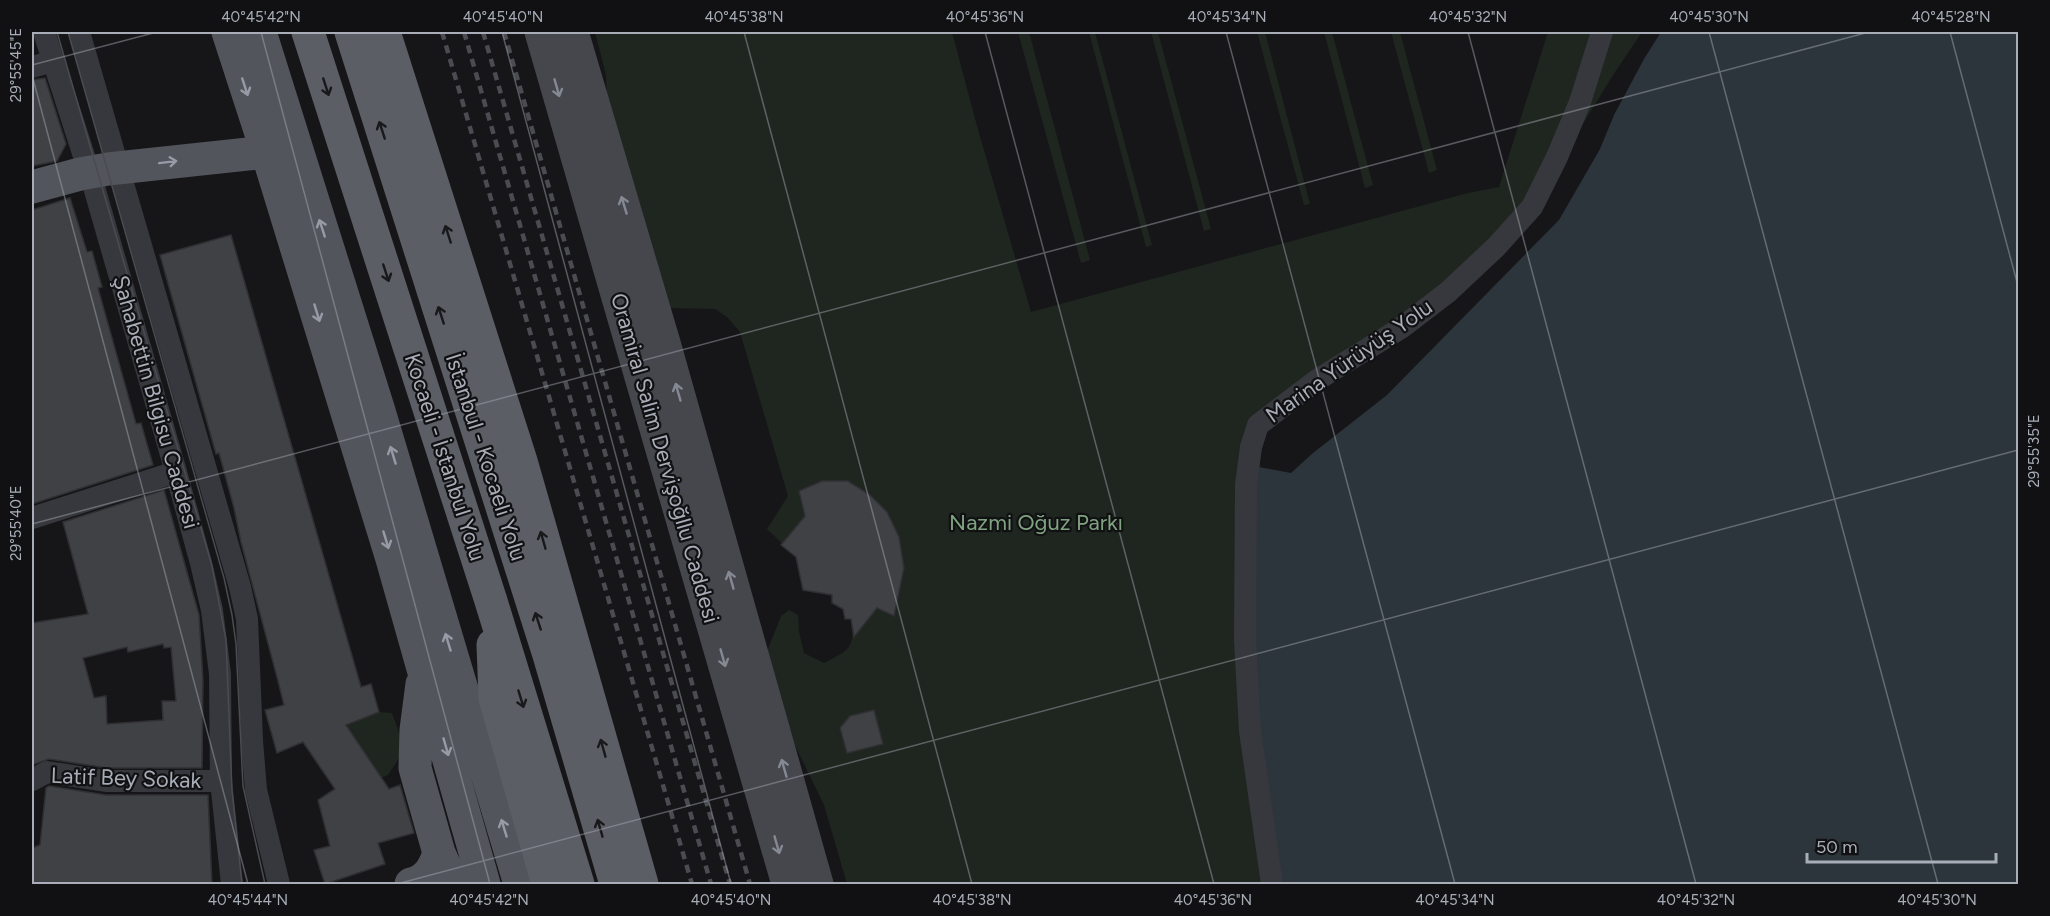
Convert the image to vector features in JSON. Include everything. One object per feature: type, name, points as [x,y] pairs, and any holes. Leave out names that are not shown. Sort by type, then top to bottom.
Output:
[{"type":"highway","name":"Kocaeli - İstanbul Yolu","points":[[309,32],[491,601],[578,885]]},
{"type":"highway","name":"İstanbul - Kocaeli Yolu","points":[[351,32],[549,655],[616,885]]},
{"type":"highway","points":[[384,32],[521,461],[642,885]]},
{"type":"highway","points":[[491,601],[495,698],[548,885]]},
{"type":"main road","points":[[228,32],[281,149],[380,411],[520,885]]},
{"type":"main road","points":[[260,32],[281,149],[386,537],[484,885]]},
{"type":"main road","name":"Oramiral Salim Dervişoğllu Caddesi","points":[[541,32],[788,885]]},
{"type":"main road","name":"Oramiral Salim Dervişoğllu Caddesi","points":[[572,32],[664,343],[817,885]]},
{"type":"main road","points":[[32,187],[105,170],[281,149]]},
{"type":"main road","points":[[424,670],[416,730],[415,768],[439,853],[448,873],[458,885]]},
{"type":"main road","points":[[411,885],[420,882],[428,875],[435,866],[439,853]]},
{"type":"street","name":"Şahabettin Bilgisu Caddesi","points":[[44,32],[54,61],[105,170],[176,472],[201,563],[217,638],[220,674],[221,781],[232,885]]},
{"type":"street","points":[[79,32],[105,170],[228,542],[245,608],[250,655],[252,741],[256,790],[279,885]]},
{"type":"street","name":"Marina Yürüyüş Yolu","points":[[1272,885],[1250,731],[1245,640],[1246,485],[1251,447],[1258,425],[1317,380],[1401,328],[1448,292],[1496,247],[1532,207],[1557,157],[1580,102],[1602,32]]},
{"type":"street","points":[[32,67],[54,61]]},
{"type":"street","points":[[32,518],[176,472]]},
{"type":"street","name":"Latif Bey Sokak","points":[[32,780],[47,772],[106,781],[221,781]]},
{"type":"green space","name":"Nazmi Oğuz Parkı","points":[[595,32],[952,32],[1031,312],[1468,193],[1499,187],[1548,32],[1642,32],[1532,207],[1496,247],[1258,425],[1272,884],[847,884],[824,805],[790,735],[766,654],[781,616],[789,610],[798,615],[804,653],[824,663],[839,655],[851,643],[851,619],[845,619],[843,609],[832,603],[832,595],[803,590],[796,557],[767,529],[788,496],[740,332],[727,317],[715,309],[667,308],[607,102],[606,75]]},
{"type":"green space","points":[[1018,32],[1029,32],[1090,260],[1081,263]]},
{"type":"green space","points":[[1089,32],[1095,32],[1152,245],[1146,247]]},
{"type":"green space","points":[[1151,32],[1158,32],[1211,229],[1204,231]]},
{"type":"green space","points":[[1257,32],[1265,32],[1310,204],[1304,205]]},
{"type":"green space","points":[[1324,32],[1332,32],[1373,185],[1365,188]]},
{"type":"green space","points":[[1391,32],[1400,32],[1437,170],[1429,173]]},
{"type":"green space","points":[[379,712],[392,713],[405,749],[388,775],[363,785],[372,763],[348,728],[307,741]]},
{"type":"shaded area","points":[[1661,32],[2018,32],[2018,884],[1272,884],[1250,731],[1248,465],[1291,473],[1387,395],[1559,220],[1600,149],[1614,115]]},
{"type":"building","points":[[45,78],[66,144],[57,161],[32,166],[32,80]]},
{"type":"building","points":[[70,198],[87,252],[92,251],[102,287],[98,288],[136,424],[141,423],[153,465],[32,504],[32,210]]},
{"type":"building","points":[[231,235],[361,687],[371,684],[379,712],[346,725],[389,789],[400,785],[414,833],[378,843],[385,864],[325,884],[314,850],[330,846],[318,800],[335,789],[303,742],[277,753],[265,710],[284,705],[219,453],[216,454],[160,255]]},
{"type":"building","points":[[822,481],[848,481],[870,495],[887,512],[899,537],[904,568],[894,616],[877,608],[854,637],[851,619],[845,619],[843,609],[832,603],[832,595],[803,590],[796,557],[781,545],[805,516],[799,491]]},
{"type":"building","points":[[164,490],[199,615],[203,681],[202,768],[107,768],[49,759],[32,765],[32,623],[88,614],[63,522]],"holes":[[[163,644],[164,648],[171,647],[176,701],[162,701],[163,720],[107,724],[106,696],[94,698],[83,658],[127,647],[128,652]]]},
{"type":"building","points":[[874,710],[883,744],[847,753],[840,728],[850,716]]},
{"type":"building","points":[[49,786],[106,795],[208,795],[212,885],[32,885],[32,848],[40,845],[46,788]]},
{"type":"tram line","points":[[57,32],[212,566],[226,640],[232,791],[242,884]]},
{"type":"tram line","points":[[68,32],[224,578],[236,644],[243,786],[265,884]]},
{"type":"railway","points":[[442,32],[692,884]]},
{"type":"railway","points":[[464,32],[711,884]]},
{"type":"railway","points":[[483,32],[730,884]]},
{"type":"railway","points":[[504,32],[750,884]]}]
